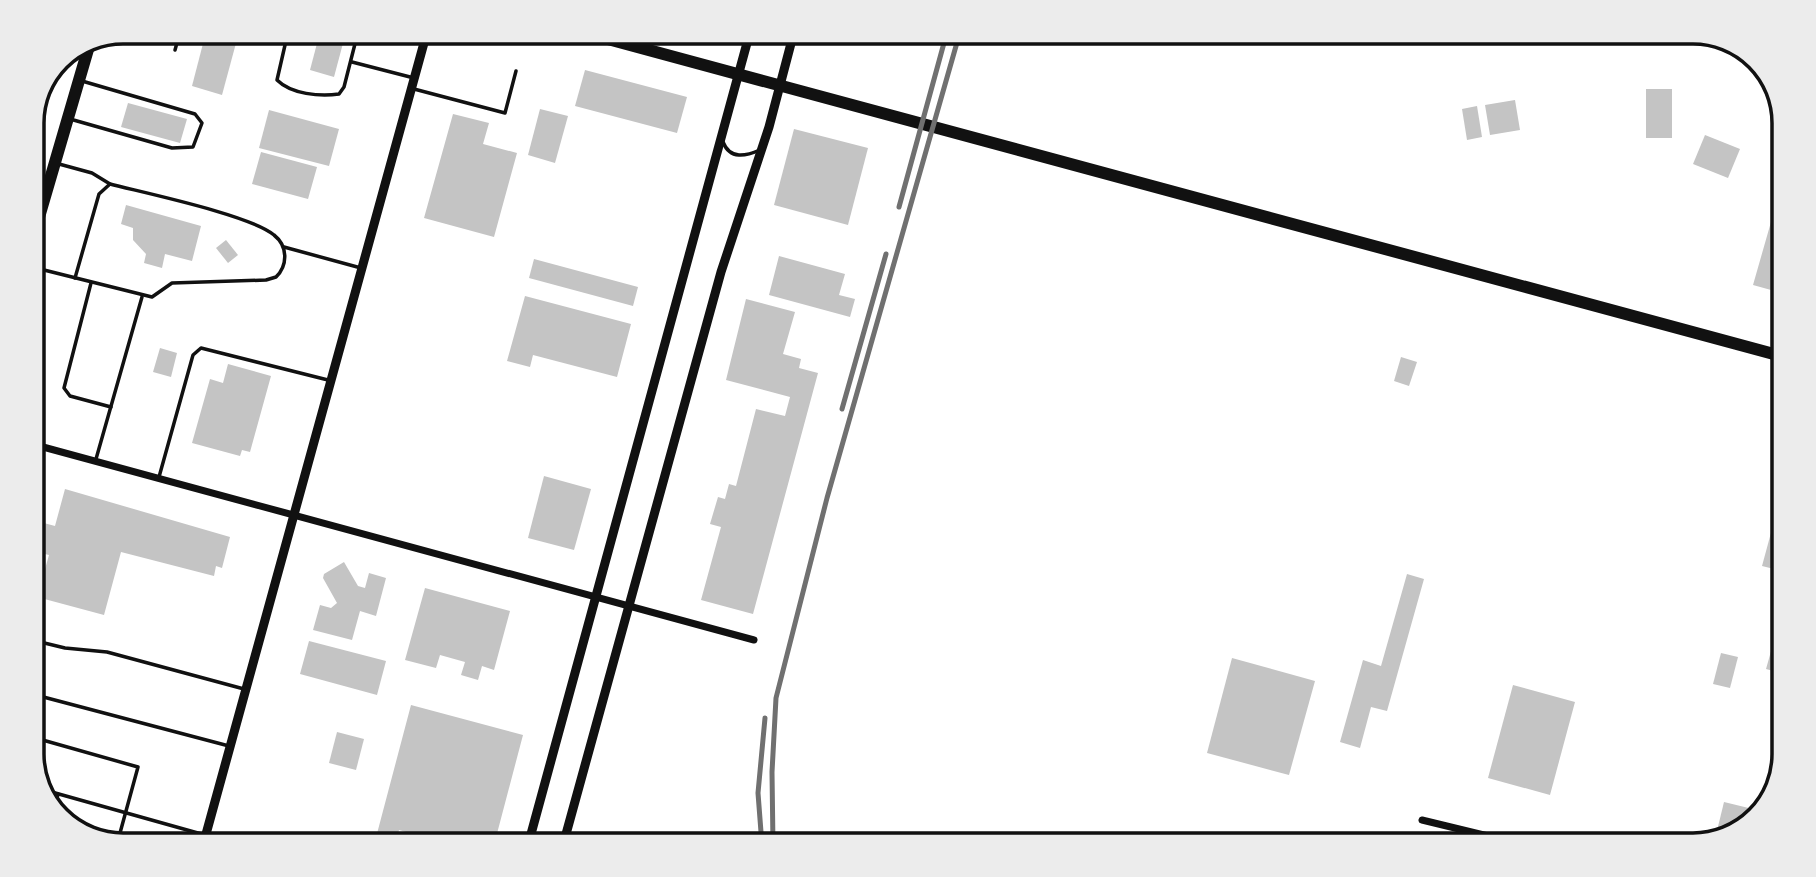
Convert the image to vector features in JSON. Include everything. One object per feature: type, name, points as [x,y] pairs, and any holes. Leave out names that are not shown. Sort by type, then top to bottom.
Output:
[{"type":"main road","points":[[626,44],[1772,354]]},
{"type":"main road","points":[[44,200],[87,53]]},
{"type":"street","points":[[207,833],[424,44]]},
{"type":"street","points":[[531,833],[747,44]]},
{"type":"street","points":[[567,833],[722,272],[761,150],[791,44]]},
{"type":"street","points":[[44,447],[295,517],[597,595],[754,640]]},
{"type":"street","points":[[1422,820],[1476,833]]},
{"type":"lane","points":[[175,50],[177,44]]},
{"type":"lane","points":[[285,44],[277,79],[282,85],[321,96],[339,94],[352,62],[356,44]]},
{"type":"lane","points":[[352,62],[415,78]]},
{"type":"lane","points":[[412,89],[505,113],[516,71]]},
{"type":"lane","points":[[68,118],[172,148],[193,147],[199,138],[202,123],[195,114],[79,80]]},
{"type":"lane","points":[[722,137],[725,147],[732,154],[750,155],[761,150]]},
{"type":"lane","points":[[55,163],[92,173],[110,184],[254,223],[274,235],[284,247],[363,268]]},
{"type":"lane","points":[[75,279],[99,194],[110,184]]},
{"type":"lane","points":[[44,270],[142,297],[152,297],[172,283],[276,277],[284,265],[284,247]]},
{"type":"lane","points":[[91,283],[64,388],[70,396],[111,407]]},
{"type":"lane","points":[[95,461],[142,297]]},
{"type":"lane","points":[[159,479],[193,355],[201,348],[332,381]]},
{"type":"lane","points":[[44,643],[107,652],[247,690]]},
{"type":"lane","points":[[44,697],[231,747]]},
{"type":"lane","points":[[44,740],[138,767],[120,833]]},
{"type":"lane","points":[[53,793],[199,833]]},
{"type":"lane","points":[[57,798],[58,794]]},
{"type":"building","points":[[203,44],[236,44],[222,95],[192,86]]},
{"type":"building","points":[[317,44],[343,44],[334,77],[310,70]]},
{"type":"building","points":[[585,70],[687,97],[677,133],[575,106]]},
{"type":"building","points":[[1646,89],[1672,89],[1672,138],[1646,138]]},
{"type":"building","points":[[1515,100],[1520,130],[1490,135],[1485,105]]},
{"type":"building","points":[[128,103],[187,119],[180,143],[121,127]]},
{"type":"building","points":[[1477,106],[1482,137],[1467,140],[1462,109]]},
{"type":"building","points":[[540,109],[568,116],[555,163],[528,155]]},
{"type":"building","points":[[269,110],[339,129],[329,166],[259,148]]},
{"type":"building","points":[[453,114],[489,123],[483,144],[517,153],[494,237],[424,218]]},
{"type":"building","points":[[794,129],[868,148],[848,225],[774,205]]},
{"type":"building","points":[[1705,135],[1740,149],[1728,178],[1693,164]]},
{"type":"building","points":[[261,152],[317,167],[308,199],[252,184]]},
{"type":"building","points":[[126,205],[201,226],[192,261],[165,254],[162,268],[144,263],[146,254],[133,240],[133,228],[121,224]]},
{"type":"building","points":[[1772,218],[1772,290],[1753,285]]},
{"type":"building","points":[[226,240],[238,255],[228,263],[216,248]]},
{"type":"building","points":[[779,256],[845,274],[839,295],[855,299],[850,317],[769,295]]},
{"type":"building","points":[[534,259],[638,287],[633,306],[529,278]]},
{"type":"building","points":[[525,296],[631,324],[617,377],[533,355],[530,367],[507,361]]},
{"type":"building","points":[[746,299],[795,312],[783,354],[801,359],[799,368],[818,373],[753,614],[701,600],[721,527],[710,524],[718,497],[725,499],[729,484],[736,486],[756,409],[785,416],[790,397],[726,380]]},
{"type":"building","points":[[160,348],[177,353],[171,377],[153,372]]},
{"type":"building","points":[[1401,357],[1417,362],[1409,386],[1394,381]]},
{"type":"building","points":[[228,364],[271,376],[250,452],[242,450],[240,456],[192,443],[210,379],[223,383]]},
{"type":"building","points":[[544,476],[591,489],[574,550],[528,538]]},
{"type":"building","points":[[65,489],[230,537],[222,568],[216,566],[214,576],[121,552],[104,615],[44,599],[44,572],[49,555],[44,554],[44,523],[55,526]]},
{"type":"building","points":[[1772,529],[1772,568],[1762,566]]},
{"type":"building","points":[[344,562],[358,586],[365,588],[369,573],[386,578],[376,616],[360,611],[352,640],[313,630],[320,605],[331,608],[337,603],[323,578],[324,574]]},
{"type":"building","points":[[1407,574],[1424,579],[1387,711],[1371,707],[1360,748],[1340,742],[1363,660],[1381,666]]},
{"type":"building","points":[[425,588],[510,611],[494,670],[482,666],[478,680],[461,675],[465,662],[440,655],[436,668],[405,660]]},
{"type":"building","points":[[309,641],[386,661],[377,695],[300,674]]},
{"type":"building","points":[[1772,648],[1772,671],[1766,669]]},
{"type":"building","points":[[1721,653],[1738,657],[1730,688],[1713,684]]},
{"type":"building","points":[[1232,658],[1315,681],[1289,775],[1207,753]]},
{"type":"building","points":[[1513,685],[1575,702],[1550,795],[1488,778]]},
{"type":"building","points":[[411,705],[523,735],[497,833],[410,833],[399,830],[398,833],[377,833]]},
{"type":"building","points":[[337,732],[364,739],[356,770],[329,763]]},
{"type":"building","points":[[1724,802],[1751,808],[1737,820],[1717,829]]},
{"type":"railway","points":[[899,207],[944,44]]},
{"type":"railway","points":[[773,833],[772,772],[776,698],[827,498],[957,44]]},
{"type":"railway","points":[[842,409],[886,254]]},
{"type":"railway","points":[[761,833],[758,793],[765,718]]}]
